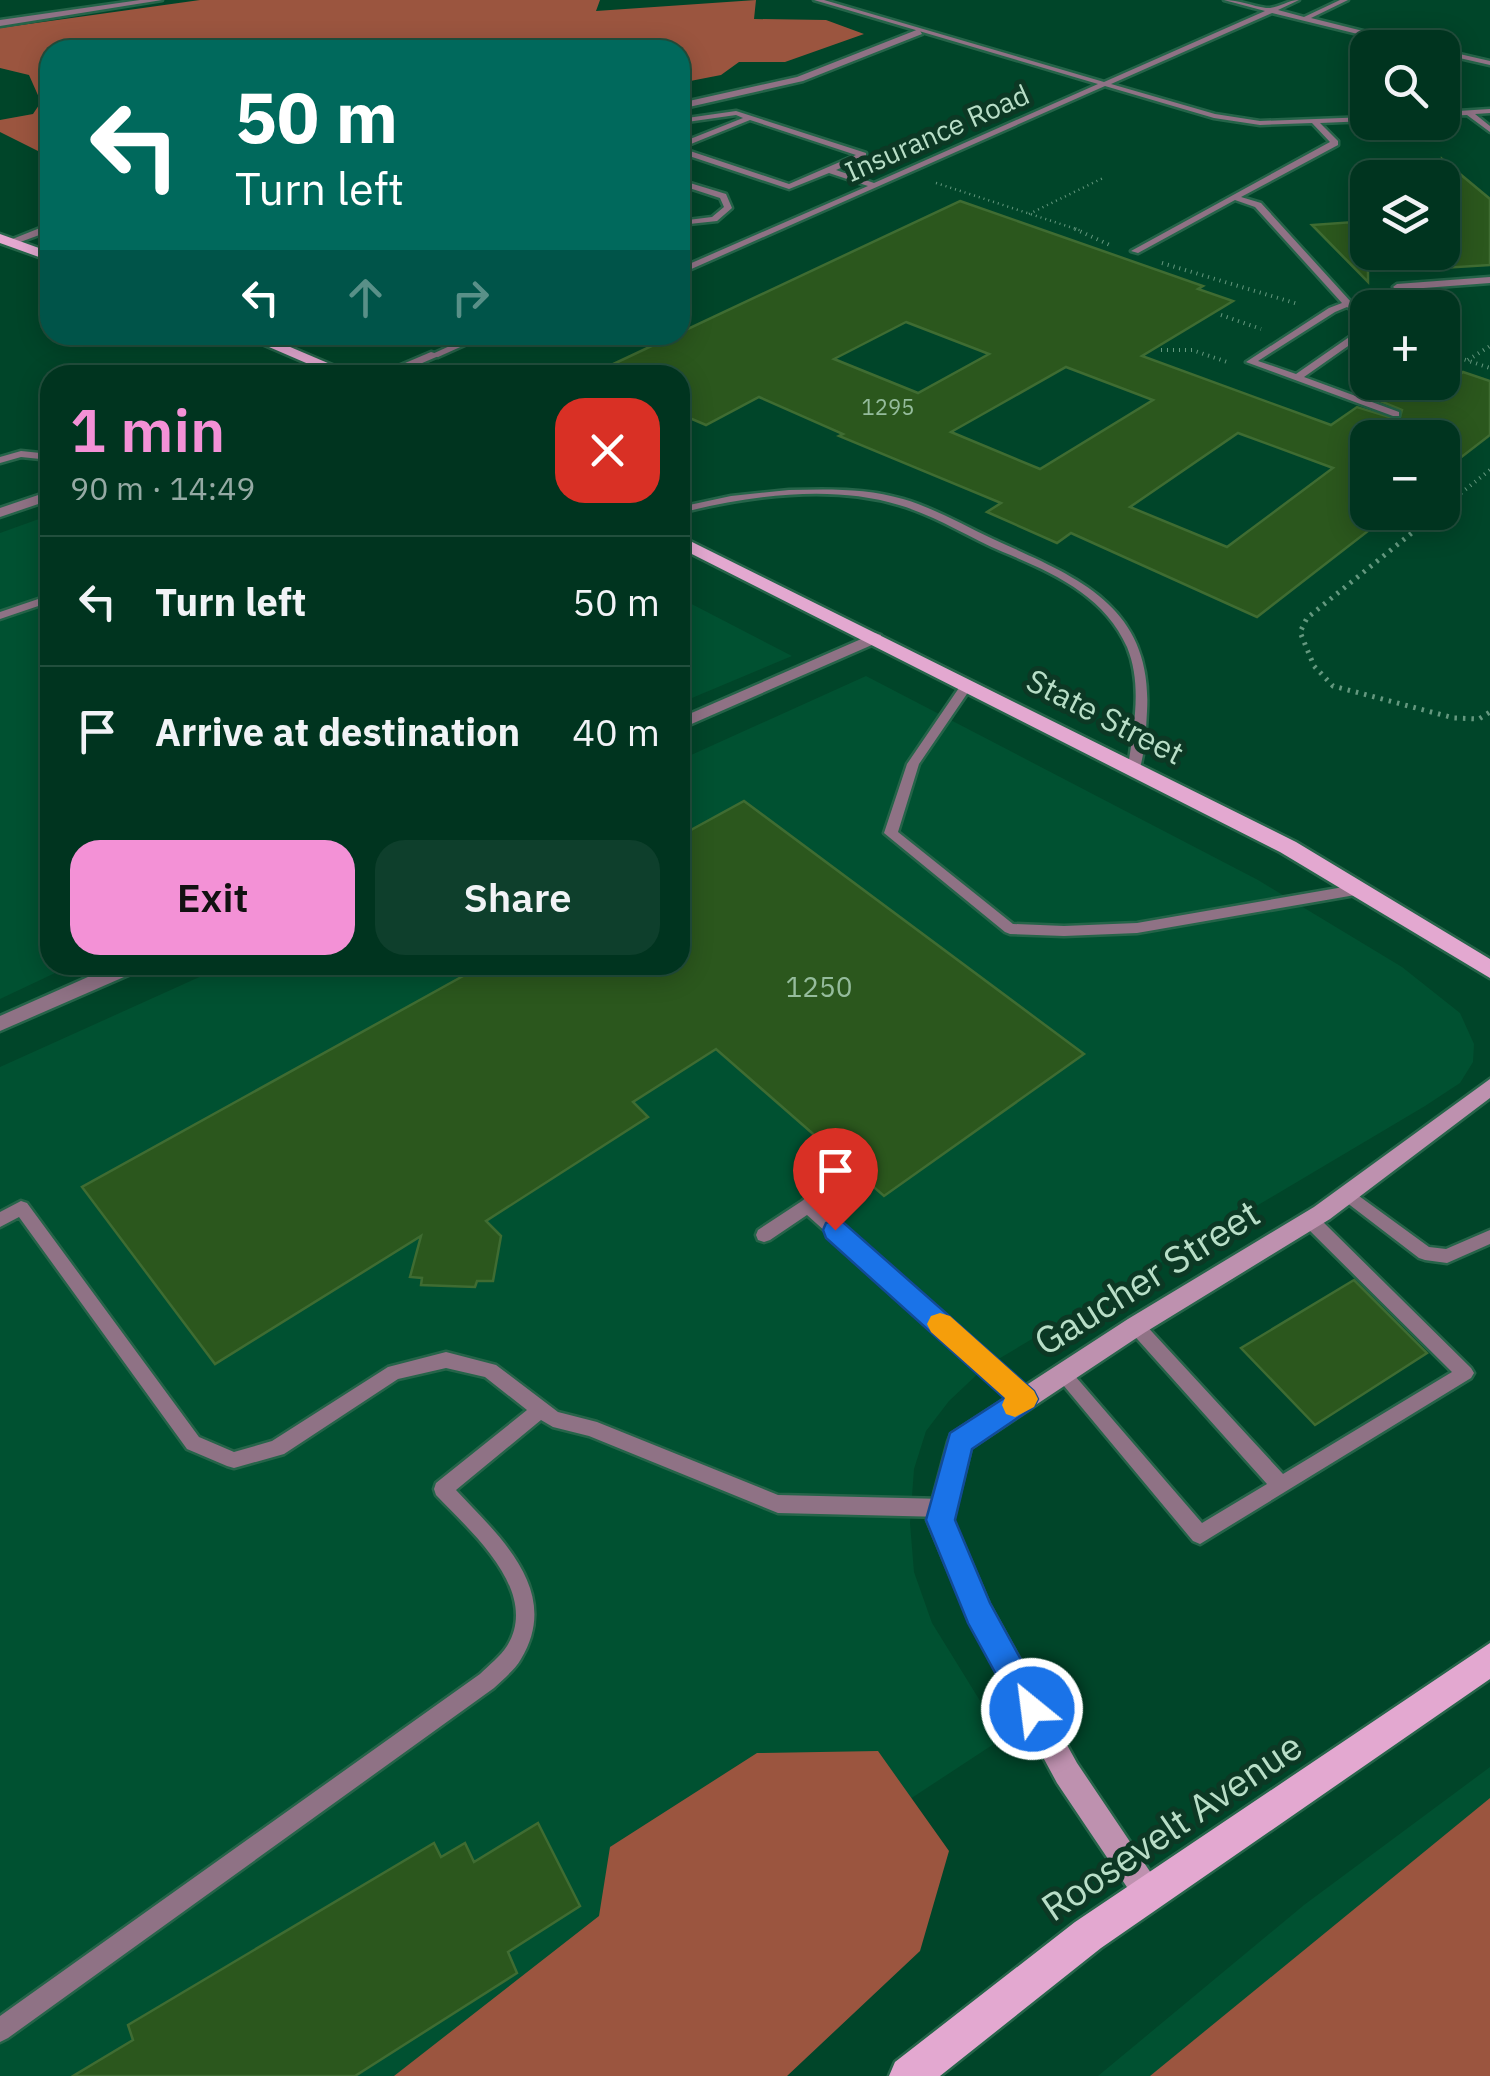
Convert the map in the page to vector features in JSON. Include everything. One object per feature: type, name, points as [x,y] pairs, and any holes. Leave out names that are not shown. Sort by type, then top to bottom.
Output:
[{"type":"main road","points":[[4,242],[40,254]]},
{"type":"main road","points":[[274,345],[323,365]]},
{"type":"main road","name":"State Street","points":[[690,546],[1134,768],[1362,888],[1490,970]]},
{"type":"main road","name":"Gaucher Street","points":[[1147,1892],[1068,1773],[979,1613],[940,1520],[960,1442],[1136,1326],[1310,1220],[1490,1087]]},
{"type":"main road","name":"Roosevelt Avenue","points":[[909,2076],[1027,1980],[1147,1892],[1490,1660]]},
{"type":"street","points":[[0,22],[158,0]]},
{"type":"street","points":[[690,104],[800,78],[919,32]]},
{"type":"street","points":[[4,242],[40,230]]},
{"type":"street","points":[[409,365],[435,355]]},
{"type":"street","points":[[0,513],[40,499]]},
{"type":"street","points":[[690,720],[874,638]]},
{"type":"street","points":[[0,1024],[111,975]]},
{"type":"lane","points":[[817,0],[1238,120],[1350,120]]},
{"type":"lane","points":[[1227,0],[1352,30]]},
{"type":"lane","points":[[1263,0],[1284,5]]},
{"type":"lane","name":"Insurance Road","points":[[690,267],[1296,0]]},
{"type":"lane","points":[[1304,18],[1345,0]]},
{"type":"lane","points":[[1460,56],[1490,63]]},
{"type":"lane","points":[[1460,113],[1490,111]]},
{"type":"lane","points":[[690,118],[727,112],[863,155],[789,188],[690,152]]},
{"type":"lane","points":[[1468,112],[1490,130]]},
{"type":"lane","points":[[690,144],[749,118]]},
{"type":"lane","points":[[1135,251],[1335,144],[1315,122]]},
{"type":"lane","points":[[829,170],[877,186]]},
{"type":"lane","points":[[690,185],[722,196],[728,208],[714,218],[690,222]]},
{"type":"lane","points":[[1235,198],[1258,206],[1348,304],[1332,310],[1251,362],[1396,414]]},
{"type":"lane","points":[[1397,287],[1490,280]]},
{"type":"lane","points":[[1297,378],[1350,340]]},
{"type":"lane","points":[[435,355],[458,345]]},
{"type":"lane","points":[[0,460],[21,454],[40,455]]},
{"type":"lane","points":[[690,507],[716,500],[808,491],[899,501],[1034,560],[1092,592],[1127,635],[1144,685],[1134,768]]},
{"type":"lane","points":[[0,616],[40,602]]},
{"type":"lane","points":[[968,685],[913,764],[891,833],[1010,929],[1064,932],[1136,928],[1362,888]]},
{"type":"lane","points":[[764,1235],[841,1178]]},
{"type":"lane","points":[[1348,1194],[1424,1253],[1447,1256],[1490,1236]]},
{"type":"lane","points":[[808,1206],[1025,1399]]},
{"type":"lane","points":[[0,1220],[21,1208],[193,1443],[234,1460],[277,1448],[394,1372],[446,1360],[490,1370],[554,1420],[591,1428],[778,1504],[944,1508]]},
{"type":"lane","points":[[1063,1374],[1200,1535],[1465,1372],[1310,1220]]},
{"type":"lane","points":[[1136,1326],[1281,1486]]},
{"type":"lane","points":[[0,2030],[487,1681],[516,1650],[528,1608],[518,1575],[443,1489],[540,1410]]},
{"type":"path","points":[[1029,214],[1103,178]]},
{"type":"path","points":[[1221,316],[1272,333]]},
{"type":"path","points":[[1468,360],[1490,346]]},
{"type":"path","points":[[1160,350],[1192,350],[1224,361],[1208,368]]},
{"type":"path","points":[[1460,358],[1490,368]]},
{"type":"path","points":[[1460,494],[1490,470]]},
{"type":"path","points":[[1416,530],[1308,618],[1300,632],[1314,666],[1333,686],[1454,718],[1479,718],[1490,712]]},
{"type":"shaded area","points":[[200,0],[600,0],[596,11],[756,0],[754,19],[826,20],[864,34],[785,62],[739,62],[721,75],[690,81],[690,40],[40,40],[40,100],[29,75],[0,68],[0,28]]},
{"type":"shaded area","points":[[40,104],[40,152],[0,132],[0,120],[33,114]]},
{"type":"shaded area","points":[[40,519],[40,975],[51,975],[0,999],[0,533]]},
{"type":"shaded area","points":[[690,603],[792,656],[690,699]]},
{"type":"shaded area","points":[[866,676],[1258,880],[1402,967],[1460,1013],[1474,1044],[1473,1062],[1460,1083],[1425,1106],[985,1367],[949,1401],[926,1431],[914,1469],[910,1523],[914,1572],[932,1623],[1003,1738],[488,2076],[0,2076],[0,1067],[204,975],[690,975],[690,755]]},
{"type":"shaded area","points":[[878,1751],[949,1851],[920,1951],[787,2076],[394,2076],[599,1916],[610,1847],[757,1753]]},
{"type":"shaded area","points":[[1490,1767],[1490,2076],[1098,2076],[1304,1905]]},
{"type":"shaded area","points":[[1490,1798],[1490,2076],[1150,2076]]},
{"type":"building","points":[[1460,174],[1490,199],[1490,265],[1460,267]]},
{"type":"building","points":[[960,201],[1203,286],[1198,289],[1233,301],[1142,356],[1331,425],[1357,407],[1399,420],[1350,420],[1350,530],[1368,531],[1257,617],[1071,533],[1057,543],[987,512],[1001,503],[839,436],[843,434],[759,397],[706,425],[690,418],[690,365],[611,365],[654,345],[690,345],[690,328]],"holes":[[[906,322],[989,354],[918,393],[834,359]],[[1066,367],[1153,400],[1040,469],[951,432]],[[1238,433],[1333,468],[1227,547],[1130,507]]]},
{"type":"building","points":[[1350,222],[1350,264],[1312,225]]},
{"type":"building","points":[[1356,270],[1368,270],[1368,282]]},
{"type":"building","points":[[1463,372],[1490,381],[1490,435],[1460,458],[1460,420],[1399,420],[1402,410],[1377,400],[1460,400]]},
{"type":"building","points":[[744,801],[1084,1054],[884,1196],[716,1049],[633,1102],[648,1117],[486,1221],[501,1236],[493,1281],[477,1281],[475,1287],[421,1285],[422,1278],[410,1277],[421,1236],[215,1364],[82,1187],[465,975],[690,975],[690,831]]},
{"type":"building","points":[[1354,1280],[1427,1353],[1315,1425],[1241,1348]]},
{"type":"building","points":[[538,1823],[580,1906],[508,1952],[517,1973],[355,2076],[73,2076],[133,2040],[128,2025],[434,1843],[441,1857],[465,1843],[474,1862]]},
{"type":"slow traffic","points":[[940,1324],[1025,1399],[1015,1405]]},
{"type":"route","points":[[835,1230],[1025,1399],[960,1442],[940,1520],[979,1613],[1032,1709]]}]
